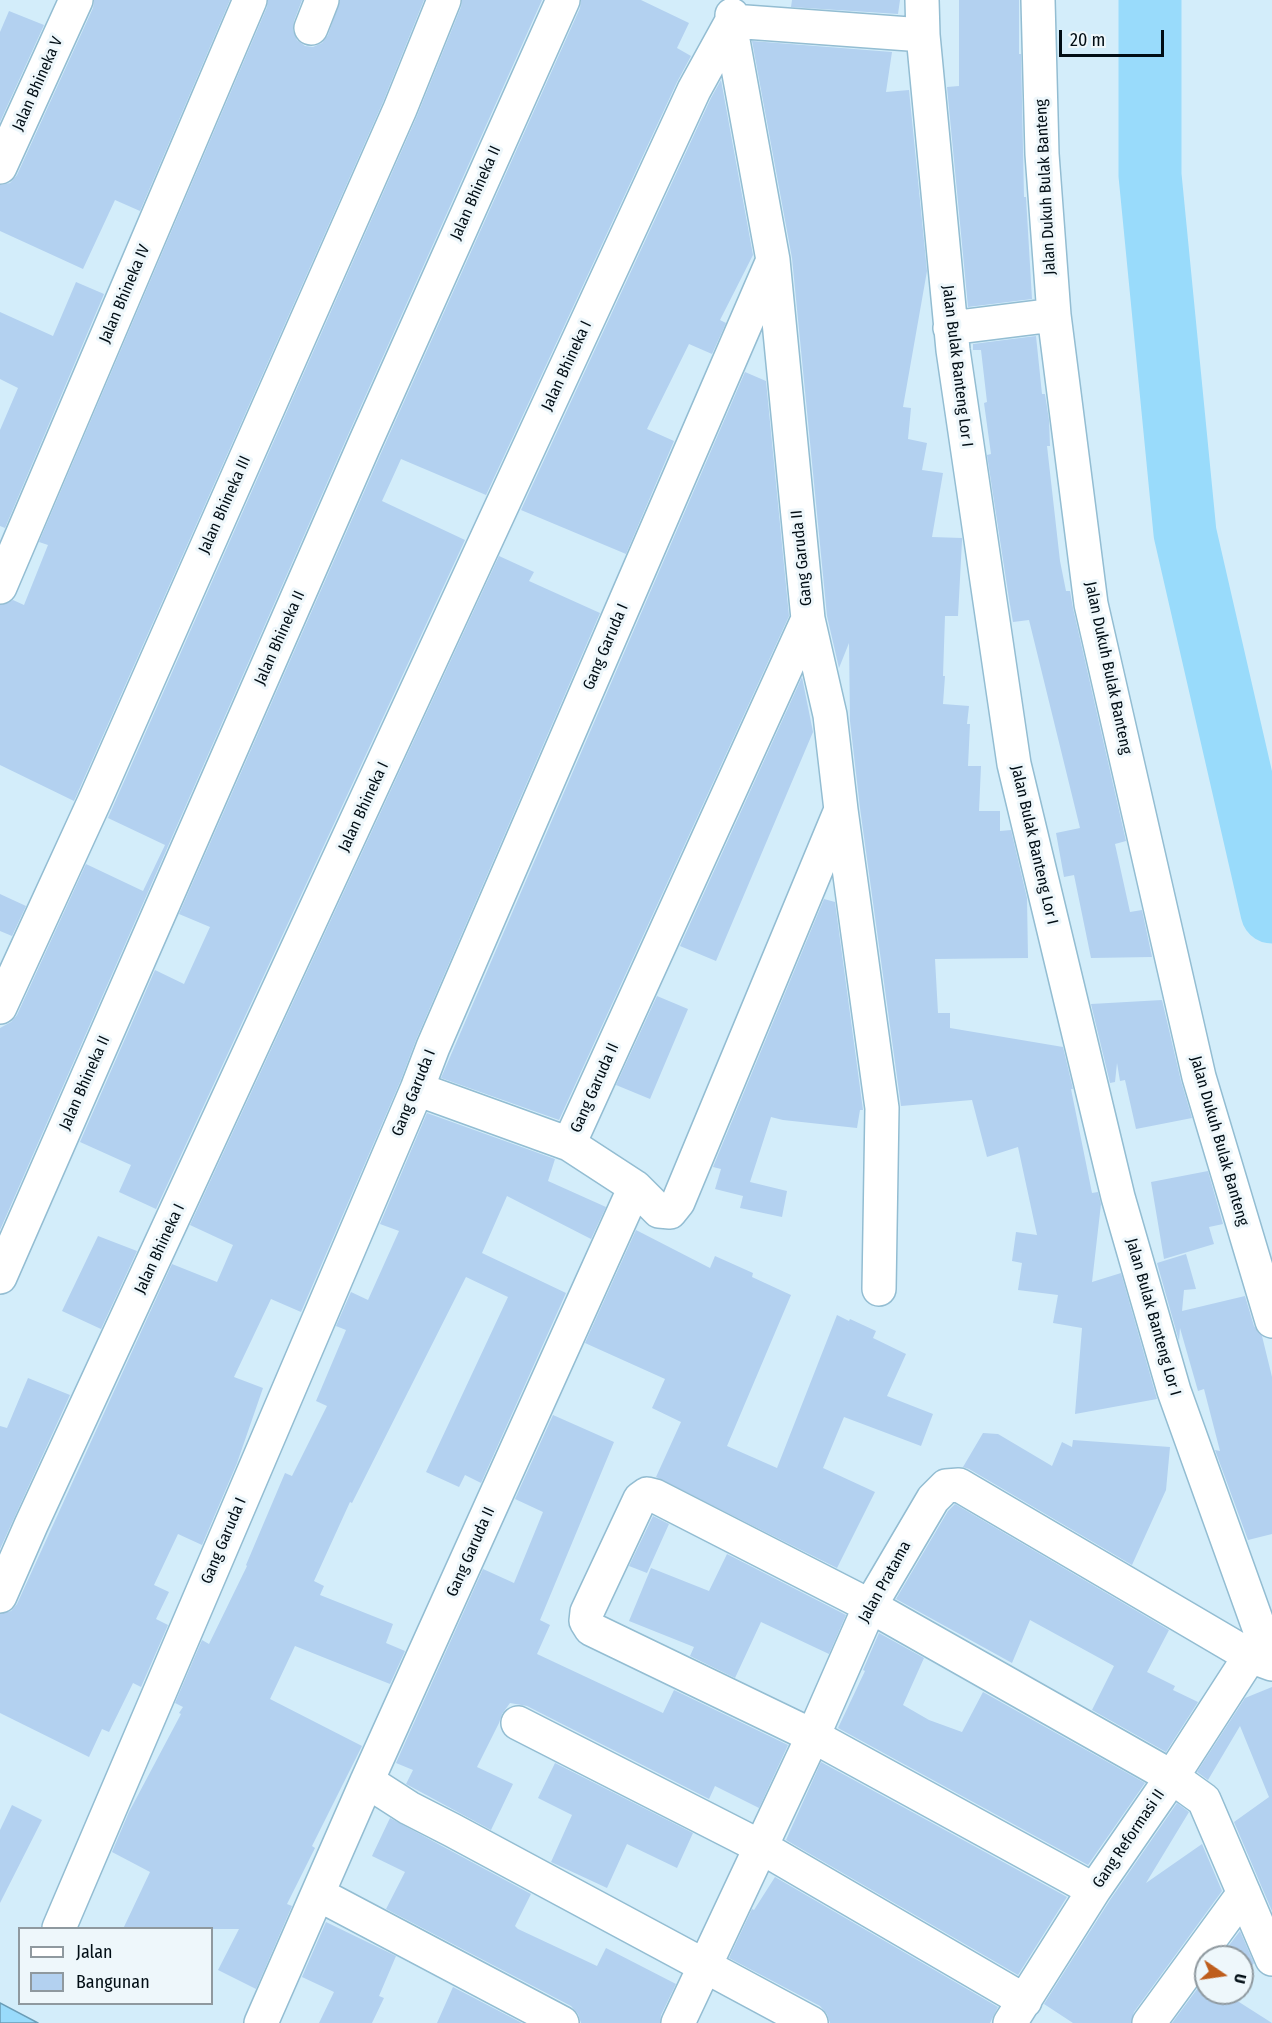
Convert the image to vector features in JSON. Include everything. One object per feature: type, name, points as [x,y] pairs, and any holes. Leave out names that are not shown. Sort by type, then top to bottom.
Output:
[{"type":"street","name":"Jalan Bhineka V","points":[[0,167],[76,0]]},
{"type":"street","name":"Jalan Bhineka IV","points":[[0,587],[250,0]]},
{"type":"street","name":"Jalan Bhineka III","points":[[0,1006],[100,789],[400,109],[444,0]]},
{"type":"street","name":"Jalan Bhineka II","points":[[0,1277],[365,443],[563,0]]},
{"type":"street","name":"Jalan Bulak Banteng Lor I","points":[[922,0],[923,35],[950,328],[1014,764],[1113,1174],[1174,1391],[1265,1661]]},
{"type":"street","name":"Jalan Dukuh Bulak Banteng","points":[[1038,0],[1042,154],[1054,315],[1091,604],[1199,1077],[1272,1321]]},
{"type":"street","points":[[773,260],[732,35],[732,11],[923,35]]},
{"type":"street","name":"Jalan Bhineka I","points":[[0,1596],[732,11]]},
{"type":"street","name":"Gang Garuda II","points":[[261,2023],[635,1187],[569,1144],[808,619],[773,260]]},
{"type":"street","name":"Gang Garuda I","points":[[60,1927],[433,1047],[773,260]]},
{"type":"street","points":[[950,328],[1054,315]]},
{"type":"street","points":[[808,619],[830,715],[882,1108],[879,1289]]},
{"type":"street","points":[[635,1187],[658,1211],[670,1212],[678,1202],[841,810]]},
{"type":"street","points":[[417,1089],[569,1144]]},
{"type":"street","name":"Jalan Pratama","points":[[678,2023],[813,1736],[870,1606],[933,1499],[946,1486],[959,1485],[1265,1661]]},
{"type":"street","points":[[1094,1890],[813,1736],[591,1629],[586,1621],[586,1612],[640,1499],[647,1494],[655,1496],[870,1606],[1172,1777],[1204,1800],[1272,1959]]},
{"type":"street","name":"Gang Reformasi II","points":[[1017,2012],[1094,1890],[1172,1777],[1265,1661]]},
{"type":"street","points":[[518,1723],[761,1847],[1017,2012]]},
{"type":"street","points":[[368,1781],[409,1808],[811,2023]]},
{"type":"street","points":[[1149,2023],[1244,1893]]},
{"type":"street","points":[[318,1894],[562,2023]]},
{"type":"water","points":[[0,2003],[38,2023],[0,2023]]},
{"type":"building","points":[[94,0],[230,0],[140,211],[115,200],[83,269],[0,231],[0,185],[10,183],[17,175],[93,8]]},
{"type":"building","points":[[268,0],[302,0],[294,21],[293,31],[297,40],[305,46],[313,47],[322,43],[328,35],[340,0],[424,0],[383,102],[74,801],[0,765],[0,605],[13,600],[24,605],[48,545],[39,542],[267,7]]},
{"type":"building","points":[[462,0],[542,0],[348,435],[0,1230],[0,1028],[11,1022],[17,1015],[86,864],[143,891],[165,845],[108,818],[417,116]]},
{"type":"building","points":[[581,0],[641,0],[689,23],[677,48],[691,56],[486,495],[401,459],[382,501],[465,540],[156,1209],[119,1192],[131,1165],[80,1142],[155,970],[184,984],[210,927],[179,914],[580,8]]},
{"type":"building","points":[[792,0],[900,0],[898,14],[791,7]]},
{"type":"building","points":[[959,0],[1019,0],[1024,197],[1026,197],[1032,299],[968,307],[947,87],[959,86]]},
{"type":"building","points":[[9,11],[44,25],[0,122],[0,32]]},
{"type":"building","points":[[752,41],[892,52],[886,92],[909,90],[927,271],[903,407],[911,408],[908,439],[927,443],[922,470],[943,473],[932,537],[962,538],[958,616],[945,616],[943,704],[969,706],[968,766],[981,766],[979,811],[1000,811],[1000,831],[1011,830],[1027,898],[1028,958],[935,959],[938,1013],[950,1013],[950,1028],[1063,1047],[1092,1193],[1098,1192],[1101,1204],[1092,1282],[1121,1273],[1157,1399],[1075,1414],[1082,1328],[1053,1323],[1058,1295],[1018,1290],[1022,1263],[1012,1261],[1016,1232],[1037,1235],[1018,1147],[987,1157],[972,1100],[901,1106],[850,721],[849,643],[839,668],[827,616],[792,258]]},
{"type":"building","points":[[721,80],[753,255],[720,320],[726,323],[712,354],[689,344],[647,429],[674,441],[626,554],[521,510]]},
{"type":"building","points":[[76,282],[104,294],[5,528],[0,526],[0,430],[18,388],[0,379],[0,312],[53,336]]},
{"type":"building","points":[[1036,336],[1042,394],[1045,394],[1049,420],[1050,446],[1047,446],[1060,561],[1066,591],[1070,591],[1126,841],[1115,844],[1130,912],[1142,910],[1152,957],[1091,958],[1074,875],[1064,877],[1056,833],[1080,828],[1029,620],[1013,622],[987,455],[991,454],[984,403],[987,402],[981,350],[973,350],[973,344]]},
{"type":"building","points":[[745,372],[766,381],[789,616],[559,1120],[441,1078]]},
{"type":"building","points":[[499,556],[534,572],[529,581],[600,613],[301,1312],[271,1299],[234,1377],[263,1388],[237,1463],[202,1545],[178,1534],[154,1585],[169,1592],[156,1619],[168,1625],[141,1687],[133,1683],[109,1732],[102,1729],[89,1757],[0,1713],[0,1614],[11,1611],[17,1604],[172,1264],[217,1282],[233,1245],[190,1225]]},
{"type":"building","points":[[802,677],[813,732],[716,961],[680,946]]},
{"type":"building","points":[[0,894],[26,906],[12,936],[0,931]]},
{"type":"building","points":[[824,899],[835,902],[863,1110],[860,1110],[857,1128],[771,1117],[750,1182],[787,1191],[782,1217],[740,1208],[743,1196],[715,1189],[721,1169],[713,1167]]},
{"type":"building","points":[[657,996],[688,1009],[650,1099],[616,1085]]},
{"type":"building","points":[[1162,1000],[1192,1118],[1136,1129],[1125,1080],[1120,1081],[1117,1063],[1115,1082],[1110,1083],[1091,1004]]},
{"type":"building","points":[[427,1113],[555,1159],[548,1181],[606,1207],[591,1239],[507,1196],[482,1253],[566,1293],[481,1483],[465,1475],[459,1487],[426,1472],[508,1297],[466,1277],[352,1503],[350,1502],[314,1581],[324,1586],[320,1595],[393,1624],[386,1643],[405,1651],[390,1684],[295,1646],[270,1699],[362,1746],[312,1846],[315,1848],[287,1904],[292,1906],[256,1989],[218,1970],[239,1929],[124,1927],[150,1872],[112,1852],[129,1812],[181,1714],[179,1713],[183,1707],[175,1703],[202,1640],[209,1644],[247,1566],[285,1473],[292,1476],[327,1406],[316,1401],[346,1330],[336,1326],[351,1292],[368,1300],[399,1231],[380,1224]]},
{"type":"building","points":[[1208,1171],[1223,1224],[1209,1227],[1214,1244],[1164,1259],[1151,1182]]},
{"type":"building","points":[[636,1230],[710,1268],[715,1256],[753,1273],[752,1277],[791,1295],[727,1446],[777,1468],[837,1315],[876,1331],[873,1338],[906,1354],[887,1396],[933,1414],[921,1446],[844,1417],[823,1468],[875,1492],[837,1568],[656,1477],[681,1422],[652,1408],[665,1379],[585,1343]]},
{"type":"building","points":[[98,1236],[137,1251],[101,1329],[62,1311]]},
{"type":"building","points":[[1186,1254],[1196,1289],[1184,1290],[1182,1311],[1245,1296],[1254,1326],[1262,1336],[1272,1377],[1272,1534],[1248,1540],[1215,1450],[1220,1451],[1204,1389],[1198,1391],[1180,1328],[1179,1341],[1157,1263]]},
{"type":"building","points":[[28,1378],[70,1395],[0,1549],[0,1426],[7,1428]]},
{"type":"building","points":[[553,1415],[614,1442],[540,1620],[550,1625],[537,1654],[663,1713],[674,1690],[788,1745],[759,1808],[715,1786],[709,1799],[527,1706],[510,1703],[502,1714],[477,1767],[513,1784],[491,1830],[406,1784],[413,1770],[396,1763],[483,1569],[514,1583],[543,1512],[515,1499]]},
{"type":"building","points":[[983,1433],[998,1434],[1052,1466],[1062,1442],[1072,1447],[1073,1440],[1170,1447],[1166,1490],[1132,1565],[963,1467]]},
{"type":"building","points":[[955,1504],[1169,1630],[1147,1672],[1175,1686],[1173,1690],[1198,1702],[1166,1752],[1092,1710],[1114,1666],[1030,1620],[1012,1663],[896,1599],[948,1511]]},
{"type":"building","points":[[653,1516],[669,1524],[647,1573],[629,1566]]},
{"type":"building","points":[[727,1554],[846,1615],[829,1654],[761,1622],[735,1678],[690,1656],[694,1647],[629,1621],[651,1568],[709,1591]]},
{"type":"building","points":[[879,1633],[924,1658],[903,1705],[929,1720],[962,1732],[983,1692],[1145,1783],[1088,1865],[838,1728],[865,1671],[863,1670]]},
{"type":"building","points":[[1272,1687],[1272,1911],[1234,1822],[1269,1797],[1240,1726],[1208,1780],[1197,1772],[1245,1698]]},
{"type":"building","points":[[821,1762],[1067,1897],[1018,1975],[786,1840]]},
{"type":"building","points":[[555,1763],[693,1833],[677,1868],[627,1844],[607,1888],[551,1862],[572,1815],[538,1798]]},
{"type":"building","points":[[1177,1803],[1189,1812],[1146,1883],[1202,1844],[1222,1891],[1134,2012],[1131,2023],[1073,2023],[1044,2004],[1110,1900]]},
{"type":"building","points":[[12,1805],[42,1820],[0,1903],[0,1830]]},
{"type":"building","points":[[390,1818],[531,1894],[515,1926],[518,1929],[597,1966],[606,1948],[676,1984],[661,2015],[660,2023],[581,2023],[578,2014],[571,2006],[386,1909],[405,1872],[372,1856]]},
{"type":"building","points":[[775,1877],[998,2007],[990,2023],[830,2023],[827,2014],[820,2006],[729,1958],[752,1909],[754,1910]]},
{"type":"building","points":[[326,1922],[396,1956],[379,1996],[384,1998],[372,2023],[319,2023],[334,1992],[302,1977]]},
{"type":"building","points":[[1240,1931],[1246,1945],[1229,1945]]},
{"type":"building","points":[[453,1987],[522,2023],[437,2023]]},
{"type":"building","points":[[1194,1993],[1194,2005],[1244,2005],[1272,2023],[1172,2023]]},
{"type":"waterway","points":[[1150,0],[1150,175],[1185,533],[1272,912]]}]
